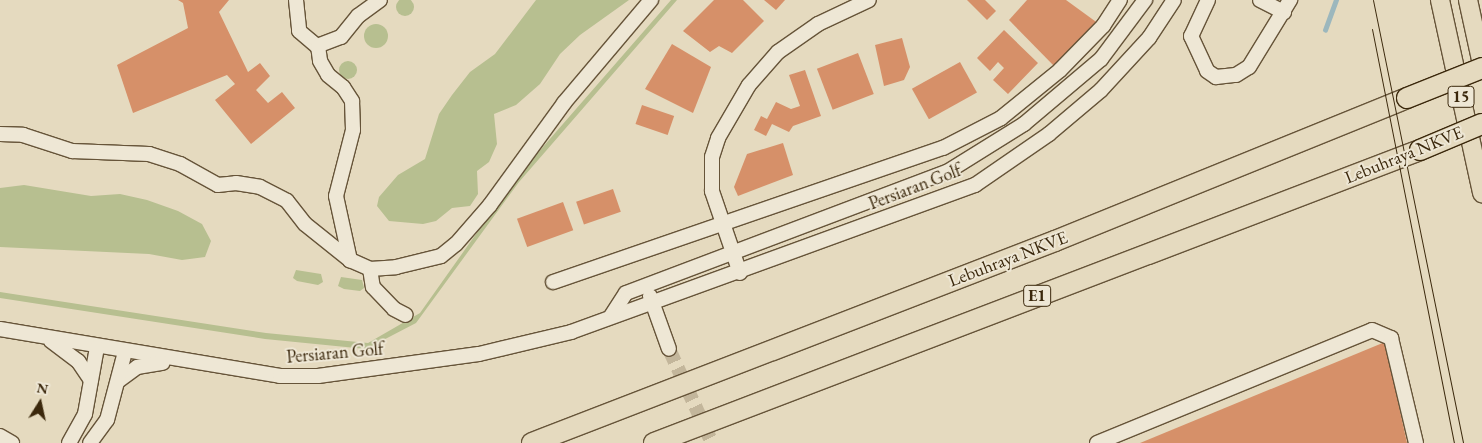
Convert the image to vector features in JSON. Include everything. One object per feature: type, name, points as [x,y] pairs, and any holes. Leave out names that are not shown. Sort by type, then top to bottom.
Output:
[{"type":"highway","name":"Lebuhraya NKVE","points":[[532,443],[1046,244],[1482,68]]},
{"type":"highway","name":"Lebuhraya NKVE","points":[[654,443],[1420,150],[1482,124]]},
{"type":"main road","name":"15","points":[[1440,0],[1482,194]]},
{"type":"main road","name":"15","points":[[1468,0],[1482,64]]},
{"type":"street","points":[[296,0],[299,31],[318,46],[320,62],[328,76],[344,86],[352,101],[353,130],[336,196],[350,260]]},
{"type":"street","points":[[318,46],[341,37],[358,16],[380,0]]},
{"type":"street","points":[[0,134],[23,135],[72,151],[149,154],[180,164],[218,185],[236,183],[260,187],[286,201],[305,224],[350,260],[370,269],[419,263],[441,256],[456,244],[490,205],[564,103],[652,0]]},
{"type":"street","points":[[740,273],[722,226],[712,191],[712,157],[724,124],[749,85],[778,52],[818,24],[869,0]]},
{"type":"street","points":[[553,282],[722,226],[943,148],[1002,118],[1060,70],[1103,26],[1120,0]]},
{"type":"street","name":"Persiaran Golf","points":[[611,316],[626,293],[647,287],[947,172],[1024,124],[1094,65],[1145,0]]},
{"type":"street","name":"Persiaran Golf","points":[[0,329],[124,352],[280,376],[318,376],[479,354],[572,332],[611,316],[653,304],[740,273],[975,185],[1049,134],[1101,90],[1149,38],[1174,0]]},
{"type":"street","points":[[1208,0],[1191,36],[1192,44],[1207,70],[1216,76],[1236,75],[1249,67],[1287,6],[1260,0]]},
{"type":"street","points":[[370,269],[373,287],[394,309],[406,315]]},
{"type":"street","points":[[647,287],[669,349]]},
{"type":"street","points":[[1097,443],[1372,330],[1391,338],[1416,443]]},
{"type":"street","points":[[41,337],[68,352],[91,380]]},
{"type":"street","points":[[69,443],[84,414],[97,347]]},
{"type":"street","points":[[90,443],[107,420],[124,352]]},
{"type":"street","points":[[118,381],[130,371],[146,364],[194,363]]},
{"type":"street","points":[[84,414],[107,420]]},
{"type":"street","points":[[0,436],[12,443]]},
{"type":"green space","points":[[401,-2],[409,-2],[414,3],[412,14],[401,16],[396,11],[396,3]]},
{"type":"green space","points":[[536,0],[629,0],[580,35],[560,54],[540,84],[516,105],[494,114],[497,144],[489,162],[477,171],[478,194],[470,206],[452,208],[436,221],[423,224],[389,221],[377,206],[379,197],[398,175],[425,159],[439,114],[452,95],[470,72],[495,54]]},
{"type":"green space","points":[[671,0],[677,0],[519,182],[416,323],[366,349],[265,339],[0,298],[0,292],[266,333],[368,343],[420,313],[515,179]]},
{"type":"green space","points":[[376,24],[385,27],[388,36],[385,45],[376,48],[367,45],[364,36],[367,27]]},
{"type":"green space","points":[[344,61],[352,61],[357,66],[355,77],[344,79],[339,74],[339,66]]},
{"type":"green space","points":[[24,185],[91,196],[120,194],[147,200],[178,211],[202,224],[211,241],[205,257],[182,260],[149,254],[0,247],[0,188]]},
{"type":"green space","points":[[296,270],[321,274],[323,282],[318,285],[297,281],[293,278]]},
{"type":"green space","points":[[341,277],[362,280],[364,288],[360,291],[344,289],[338,286]]},
{"type":"building","points":[[178,0],[229,0],[219,12],[248,72],[260,63],[270,76],[256,90],[268,103],[282,92],[295,108],[251,144],[215,100],[235,84],[227,75],[133,113],[117,65],[188,28],[183,3]]},
{"type":"building","points":[[714,0],[743,0],[764,21],[732,53],[719,46],[710,52],[683,31]]},
{"type":"building","points":[[764,0],[785,0],[776,10]]},
{"type":"building","points":[[967,0],[985,0],[996,11],[987,20]]},
{"type":"building","points":[[1027,0],[1066,0],[1099,24],[1056,68],[1009,20]]},
{"type":"building","points":[[1004,30],[1038,63],[1008,94],[993,80],[1004,68],[998,62],[990,71],[977,58]]},
{"type":"building","points":[[902,38],[910,67],[904,80],[884,86],[875,45]]},
{"type":"building","points":[[672,44],[711,67],[693,113],[645,89]]},
{"type":"building","points":[[858,53],[874,94],[833,110],[817,69]]},
{"type":"building","points":[[960,62],[977,93],[929,119],[912,89]]},
{"type":"building","points":[[805,70],[821,116],[793,126],[789,132],[772,124],[766,136],[754,130],[761,116],[767,119],[776,102],[791,109],[800,106],[789,75]]},
{"type":"building","points":[[642,105],[674,116],[668,135],[635,124]]},
{"type":"building","points":[[783,143],[793,175],[738,196],[734,187],[747,154]]},
{"type":"building","points":[[613,189],[621,212],[584,224],[576,202]]},
{"type":"building","points":[[563,202],[573,230],[527,247],[517,219]]},
{"type":"building","points":[[1385,342],[1407,443],[1140,443]]},
{"type":"waterway","points":[[1325,30],[1336,0]]},
{"type":"tunnel","points":[[669,349],[712,443]]},
{"type":"tram line","points":[[1373,0],[1463,443]]},
{"type":"tram line","points":[[1372,29],[1454,443]]}]
